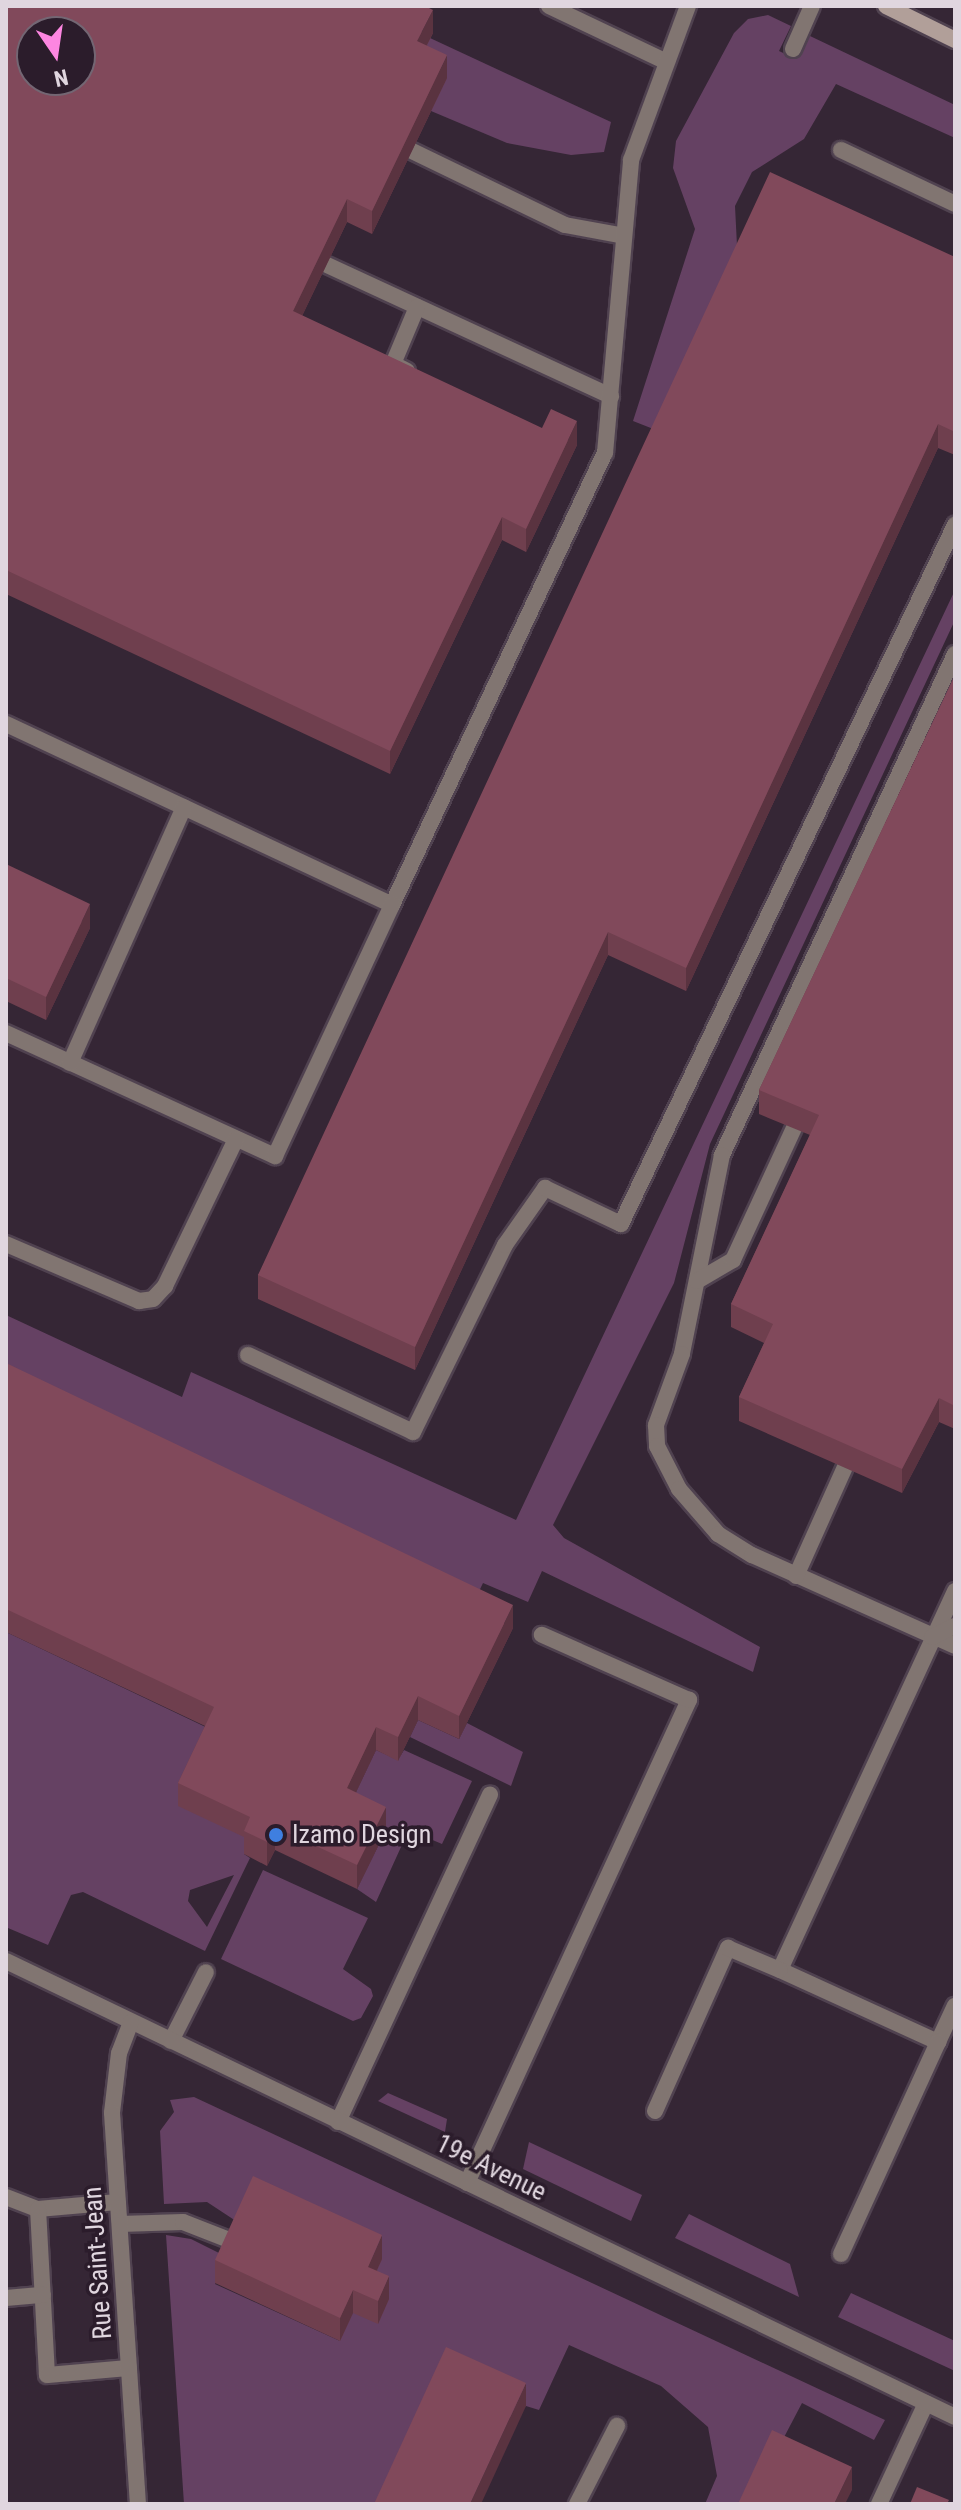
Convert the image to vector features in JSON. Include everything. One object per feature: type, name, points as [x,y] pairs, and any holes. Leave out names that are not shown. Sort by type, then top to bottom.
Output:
[{"type":"main road","points":[[886,6],[955,40]]},
{"type":"street","points":[[549,6],[665,61]]},
{"type":"street","points":[[6,1033],[275,1156],[605,453],[620,235],[634,145],[688,6]]},
{"type":"street","points":[[793,49],[812,6]]},
{"type":"street","points":[[841,150],[955,204]]},
{"type":"street","points":[[412,151],[565,225],[620,235]]},
{"type":"street","points":[[327,265],[611,396]]},
{"type":"street","points":[[417,307],[393,364],[418,376]]},
{"type":"street","points":[[248,1355],[413,1432],[505,1245],[545,1188],[621,1224],[955,525]]},
{"type":"street","points":[[955,654],[722,1155],[682,1354],[659,1407],[657,1446],[679,1489],[718,1534],[796,1576],[955,1646]]},
{"type":"street","points":[[6,724],[392,905]]},
{"type":"street","points":[[70,1063],[184,807]]},
{"type":"street","points":[[697,1281],[733,1260],[794,1128]]},
{"type":"street","points":[[6,1244],[139,1301],[153,1299],[165,1286],[236,1139]]},
{"type":"street","points":[[796,1576],[845,1467]]},
{"type":"street","points":[[780,1970],[955,1591]]},
{"type":"street","points":[[932,1637],[955,1626]]},
{"type":"street","points":[[467,2183],[689,1700],[542,1635]]},
{"type":"street","points":[[338,2122],[490,1795]]},
{"type":"street","points":[[655,2111],[728,1948],[938,2042]]},
{"type":"street","name":"19e Avenue","points":[[6,1961],[955,2417]]},
{"type":"street","points":[[171,2041],[206,1972]]},
{"type":"street","points":[[841,2254],[955,2006]]},
{"type":"street","name":"Rue Saint-Jean","points":[[131,2022],[113,2084],[138,2504]]},
{"type":"street","points":[[6,2197],[38,2209],[118,2202]]},
{"type":"street","points":[[38,2209],[47,2375],[129,2368]]},
{"type":"street","points":[[120,2224],[183,2222],[234,2242]]},
{"type":"street","points":[[6,2298],[43,2295]]},
{"type":"street","points":[[879,2504],[926,2403]]},
{"type":"street","points":[[577,2504],[617,2426]]},
{"type":"shaded area","points":[[768,15],[791,26],[779,51],[796,59],[810,36],[955,105],[955,138],[836,84],[804,139],[752,172],[735,206],[738,265],[661,432],[633,421],[695,229],[673,168],[676,141],[734,33],[748,19]]},
{"type":"shaded area","points":[[430,38],[611,122],[604,152],[571,155],[507,143],[431,111],[417,64]]},
{"type":"shaded area","points":[[955,590],[955,620],[710,1144],[674,1283],[553,1525],[564,1538],[760,1647],[753,1672],[542,1571],[528,1602],[483,1583],[471,1608],[6,1388],[6,1315],[182,1397],[191,1372],[516,1520]]},
{"type":"shaded area","points":[[6,1632],[214,1731],[250,1840],[244,1854],[250,1858],[205,1951],[83,1892],[71,1895],[48,1945],[8,1928]],"holes":[[[234,1875],[207,1927],[188,1901],[190,1890]]]},
{"type":"shaded area","points":[[418,1720],[459,1739],[467,1723],[523,1752],[511,1786],[410,1737]]},
{"type":"shaded area","points":[[376,1750],[398,1760],[404,1750],[472,1781],[442,1844],[416,1833],[406,1836],[376,1902],[357,1889],[386,1830],[347,1811]]},
{"type":"shaded area","points":[[263,1870],[368,1918],[343,1969],[371,1989],[373,1996],[361,2018],[353,2021],[221,1959]]},
{"type":"shaded area","points":[[388,2093],[447,2119],[445,2132],[378,2101]]},
{"type":"shaded area","points":[[194,2097],[885,2420],[874,2440],[802,2403],[749,2504],[705,2504],[717,2476],[708,2427],[661,2386],[569,2345],[539,2410],[526,2406],[385,2504],[184,2504],[166,2235],[191,2239],[227,2257],[215,2284],[340,2341],[242,2225],[207,2202],[164,2204],[160,2131],[174,2112],[170,2100]]},
{"type":"shaded area","points":[[529,2142],[642,2195],[631,2221],[523,2169]]},
{"type":"shaded area","points":[[689,2214],[790,2264],[799,2297],[675,2238]]},
{"type":"shaded area","points":[[851,2293],[955,2341],[955,2371],[838,2317]]},
{"type":"building","points":[[6,6],[425,6],[433,10],[417,41],[447,55],[372,211],[347,199],[293,311],[542,428],[551,409],[577,421],[526,529],[502,517],[390,751],[6,570]]},
{"type":"building","points":[[770,172],[955,257],[955,432],[938,424],[686,968],[608,932],[415,1347],[258,1275]]},
{"type":"building","points":[[955,675],[955,1406],[939,1398],[902,1469],[739,1397],[773,1324],[731,1304],[819,1115],[759,1090]]},
{"type":"building","points":[[6,864],[90,904],[46,997],[6,978]]},
{"type":"building","points":[[6,1363],[513,1605],[459,1716],[418,1696],[398,1737],[376,1727],[347,1788],[386,1807],[357,1865],[275,1827],[267,1842],[244,1831],[250,1817],[178,1783],[214,1707],[6,1609]]},
{"type":"building","points":[[253,2176],[382,2235],[368,2267],[389,2276],[378,2301],[353,2290],[340,2318],[215,2260]]},
{"type":"building","points":[[446,2347],[526,2383],[470,2504],[374,2504]]},
{"type":"building","points":[[772,2430],[852,2467],[834,2504],[738,2504]]},
{"type":"building","points":[[917,2487],[949,2500],[947,2504],[910,2504]]},
{"type":"place","name":"Izamo Design","points":[[276,1835]]}]
